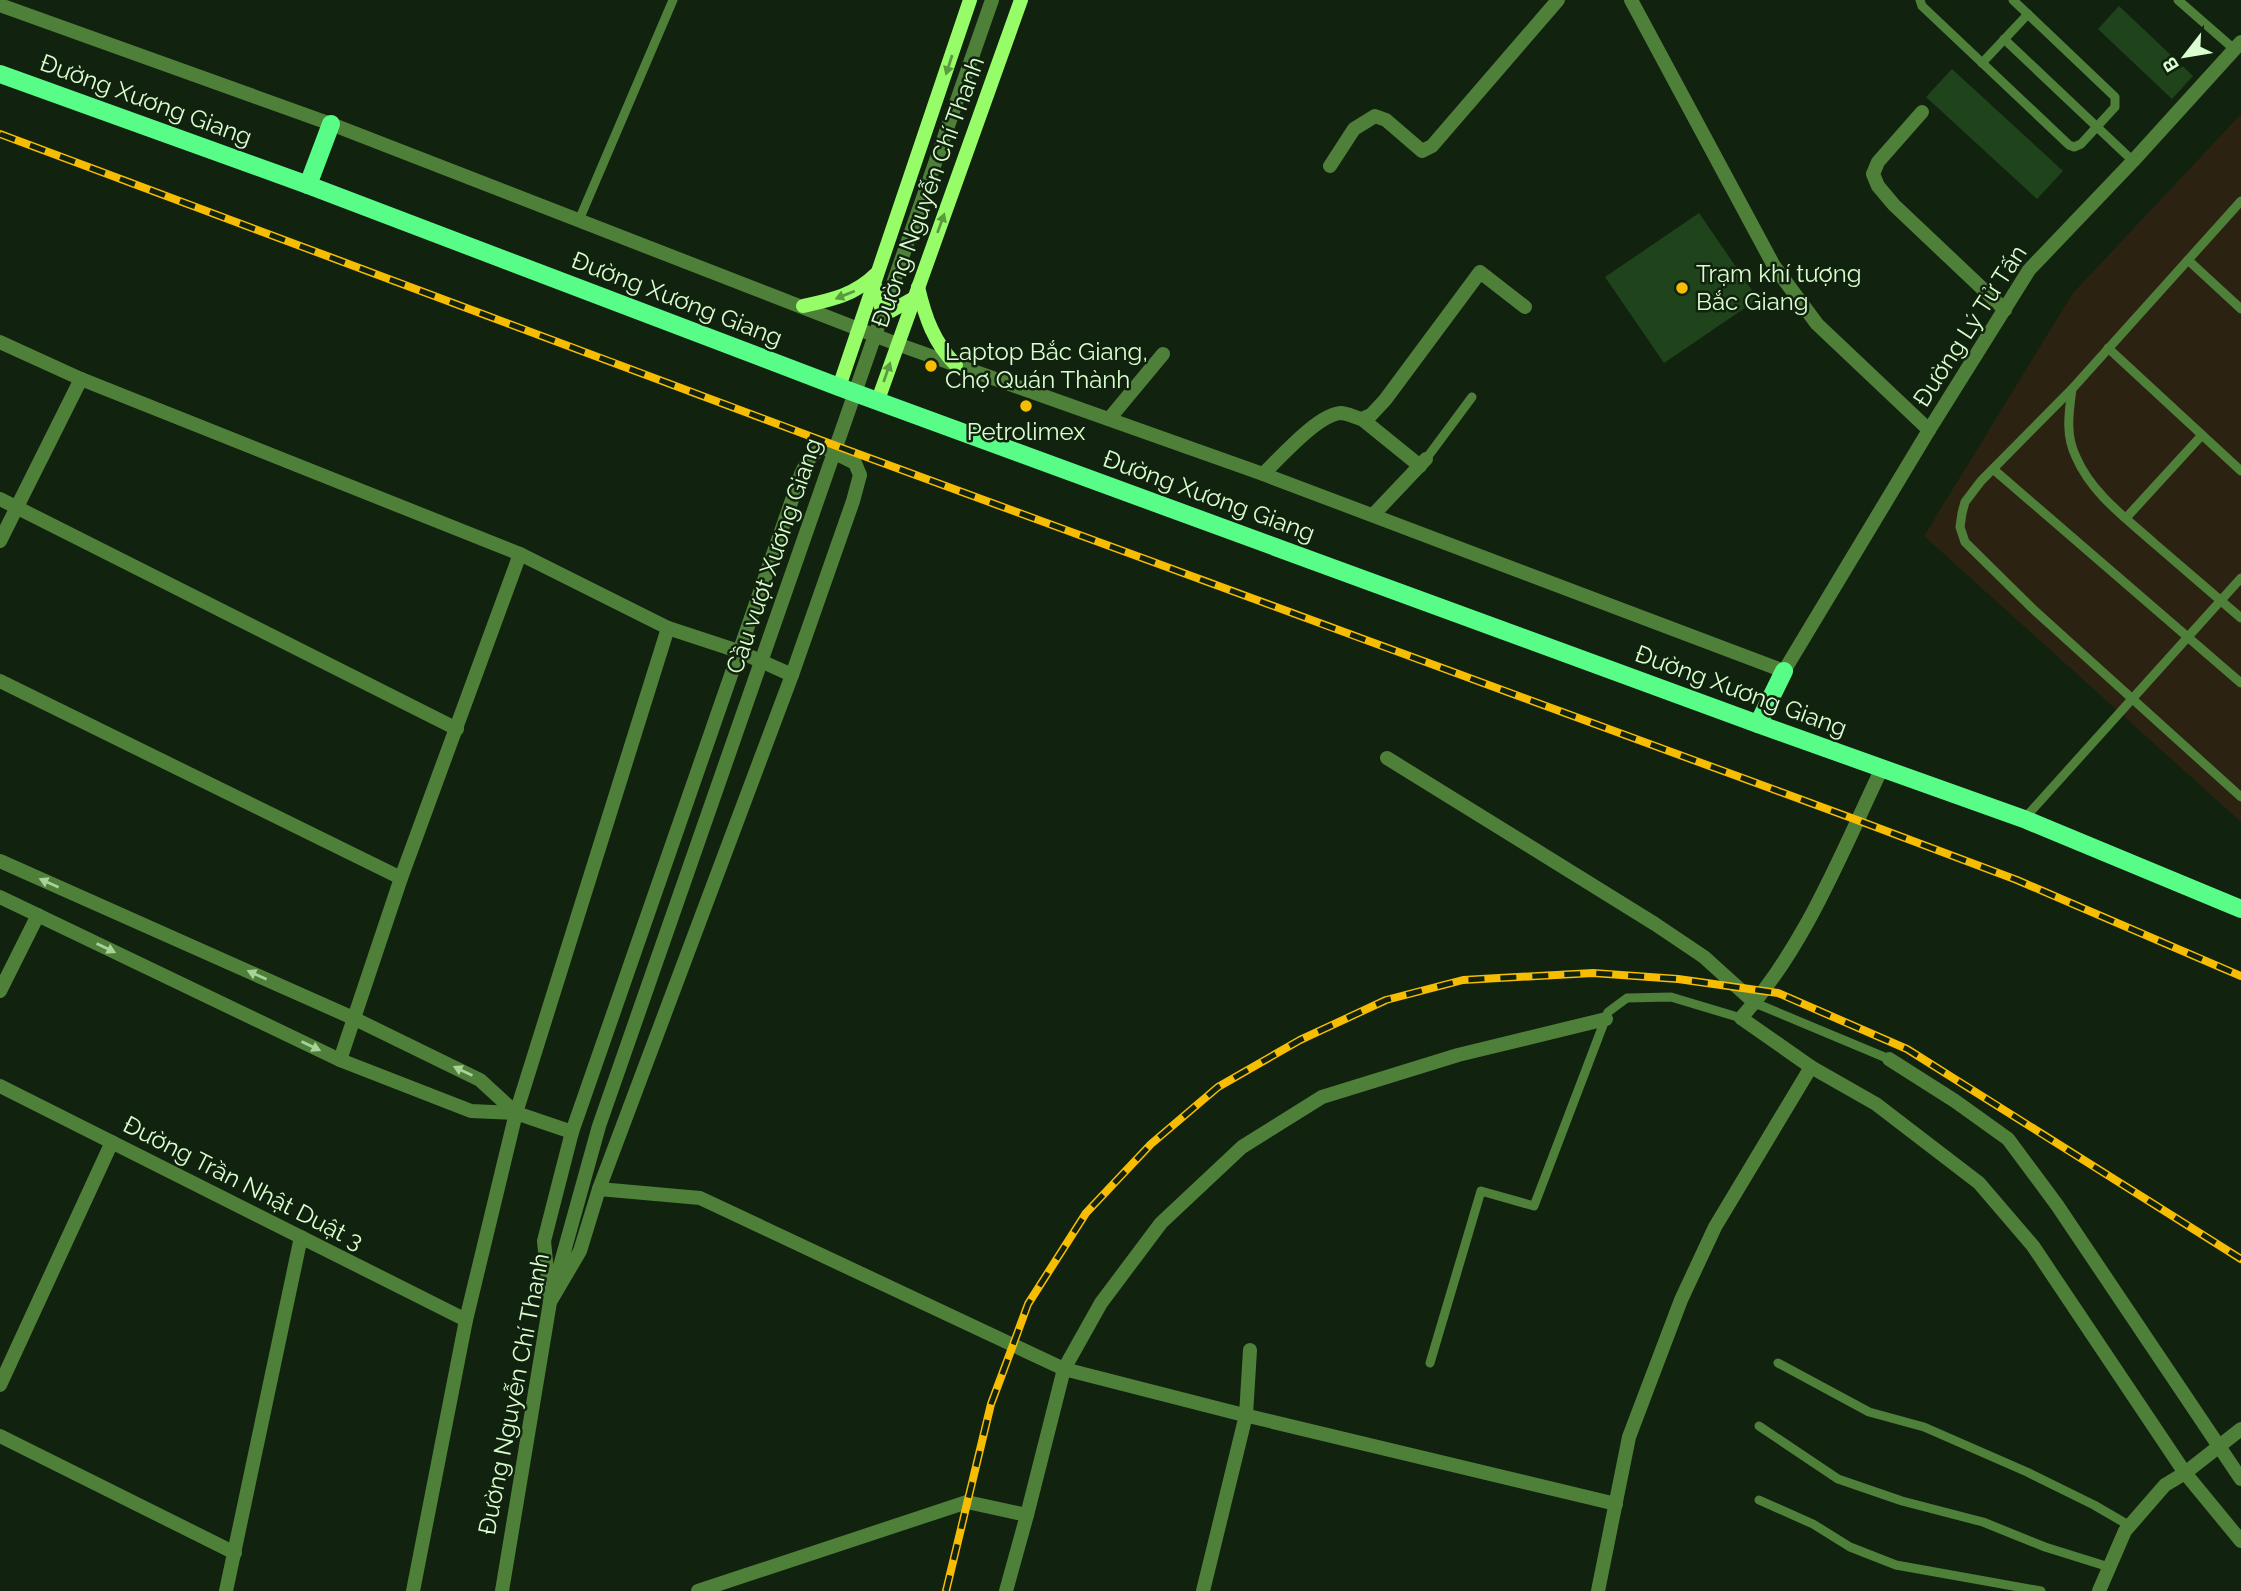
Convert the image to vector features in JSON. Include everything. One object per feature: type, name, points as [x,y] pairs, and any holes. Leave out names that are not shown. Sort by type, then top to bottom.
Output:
[{"type":"main road","name":"Đường Nguyễn Chí Thanh","points":[[839,387],[970,0]]},
{"type":"main road","name":"Đường Nguyễn Chí Thanh","points":[[878,400],[1021,0]]},
{"type":"main road","name":"Đường Xương Giang","points":[[0,74],[309,185],[839,387],[2024,819],[2241,909]]},
{"type":"main road","points":[[309,185],[331,124]]},
{"type":"main road","points":[[803,306],[841,298],[864,286],[880,270]]},
{"type":"main road","points":[[875,286],[881,307],[891,311],[916,293],[937,342],[956,365]]},
{"type":"main road","points":[[1758,724],[1784,671]]},
{"type":"street","name":"Cầu vượt Xương Giang","points":[[599,1126],[992,0]]},
{"type":"street","points":[[1330,166],[1354,129],[1375,116],[1386,120],[1422,150],[1432,146],[1558,0]]},
{"type":"street","points":[[1631,0],[1774,265],[1817,324],[1929,430]]},
{"type":"street","name":"Đường Xương Giang","points":[[0,5],[331,124],[897,344],[1263,474],[1784,671]]},
{"type":"street","name":"Đường Lý Tử Tấn","points":[[1784,671],[2029,270],[2238,45]]},
{"type":"street","points":[[1922,112],[1878,162],[1873,174],[1878,186],[1894,205],[2005,310]]},
{"type":"street","points":[[1362,419],[1371,415],[1385,400],[1480,272],[1525,307]]},
{"type":"street","points":[[0,342],[81,380],[520,554],[668,628],[738,651],[792,675]]},
{"type":"street","points":[[1109,419],[1163,354]]},
{"type":"street","points":[[0,541],[81,380]]},
{"type":"street","points":[[1263,474],[1311,429],[1333,415],[1343,413],[1362,419],[1423,462],[1373,515]]},
{"type":"street","points":[[825,447],[855,463],[860,475],[853,501],[792,675],[599,1189],[580,1251],[550,1302],[544,1241],[572,1132],[738,651],[808,459],[825,447]]},
{"type":"street","points":[[0,499],[457,729]]},
{"type":"street","points":[[340,1060],[401,878],[520,554]]},
{"type":"street","points":[[413,1591],[466,1320],[516,1112],[668,628]]},
{"type":"street","points":[[0,681],[401,878]]},
{"type":"street","points":[[1387,758],[1655,924],[1704,957],[1755,1003]]},
{"type":"street","points":[[1881,768],[1815,909],[1765,991],[1741,1018],[1811,1067],[1875,1104],[1979,1183],[2033,1246],[2185,1473],[2241,1541]]},
{"type":"street","points":[[0,861],[353,1017],[480,1080],[516,1112]]},
{"type":"street","points":[[0,897],[340,1060],[471,1111],[516,1112],[572,1132]]},
{"type":"street","points":[[0,991],[38,915]]},
{"type":"street","points":[[1006,1591],[1063,1369],[1101,1303],[1161,1223],[1242,1147],[1322,1097],[1458,1055],[1606,1019]]},
{"type":"street","points":[[1889,1059],[2008,1139],[2057,1205],[2241,1479]]},
{"type":"street","points":[[1598,1591],[1629,1437],[1681,1300],[1715,1227],[1811,1067]]},
{"type":"street","name":"Đường Trần Nhật Duật 3","points":[[0,1086],[466,1320]]},
{"type":"street","name":"Đường Nguyễn Chí Thanh","points":[[502,1591],[550,1302],[599,1126]]},
{"type":"street","points":[[0,1385],[112,1142]]},
{"type":"street","points":[[599,1189],[700,1198],[1063,1369],[1616,1504]]},
{"type":"street","points":[[226,1591],[301,1237]]},
{"type":"street","points":[[1203,1591],[1245,1415],[1250,1350]]},
{"type":"street","points":[[2099,1591],[2125,1531],[2165,1485],[2185,1473],[2241,1429]]},
{"type":"street","points":[[0,1436],[235,1553]]},
{"type":"street","points":[[698,1591],[967,1502],[1027,1515]]},
{"type":"lane","points":[[579,220],[673,0]]},
{"type":"lane","points":[[1920,0],[1922,6],[2069,145],[2074,147],[2081,144],[2115,107],[2115,97],[2013,0]]},
{"type":"lane","points":[[2178,0],[2238,45]]},
{"type":"lane","points":[[1982,63],[2028,14]]},
{"type":"lane","points":[[2004,39],[2133,161]]},
{"type":"lane","points":[[2241,201],[2072,388],[1993,468],[1965,502],[1960,527],[1965,541],[2033,609],[2241,797]]},
{"type":"lane","points":[[2188,260],[2241,309]]},
{"type":"lane","points":[[2108,348],[2241,471]]},
{"type":"lane","points":[[2072,388],[2068,423],[2075,456],[2089,481],[2126,518],[2241,618]]},
{"type":"lane","points":[[1423,462],[1472,397]]},
{"type":"lane","points":[[2126,518],[2202,435]]},
{"type":"lane","points":[[1993,468],[2241,682]]},
{"type":"lane","points":[[2024,819],[2241,579]]},
{"type":"lane","points":[[1430,1363],[1481,1191],[1534,1206],[1608,1012],[1628,998],[1671,997],[1741,1018]]},
{"type":"lane","points":[[1755,1003],[1889,1059]]},
{"type":"lane","points":[[1778,1363],[1869,1412],[1924,1427],[2026,1472],[2130,1526]]},
{"type":"lane","points":[[1759,1426],[1838,1479],[1902,1501],[1983,1522],[2045,1547],[2109,1567]]},
{"type":"lane","points":[[1759,1500],[1813,1524],[1850,1547],[1896,1565],[2041,1591]]},
{"type":"shaded area","points":[[2241,114],[2241,822],[1924,536],[2073,293]]},
{"type":"building","points":[[2119,6],[2193,76],[2172,99],[2098,29]]},
{"type":"building","points":[[1952,69],[2063,171],[2037,199],[1926,97]]},
{"type":"building","name":"Trạm khí tượng Bắc Giang","points":[[1699,213],[1758,299],[1664,363],[1605,277]]},
{"type":"railway","points":[[0,134],[842,448],[2017,880],[2241,976]]},
{"type":"railway","points":[[946,1591],[991,1404],[1028,1304],[1086,1213],[1151,1144],[1218,1087],[1300,1040],[1386,1000],[1463,980],[1593,973],[1678,979],[1778,993],[1907,1049],[2241,1259]]},
{"type":"place","name":"Trạm khí tượng Bắc Giang","points":[[1682,288]]},
{"type":"place","name":"Laptop Bắc Giang, Chợ Quán Thành","points":[[931,366]]},
{"type":"place","name":"Petrolimex","points":[[1026,406]]}]
